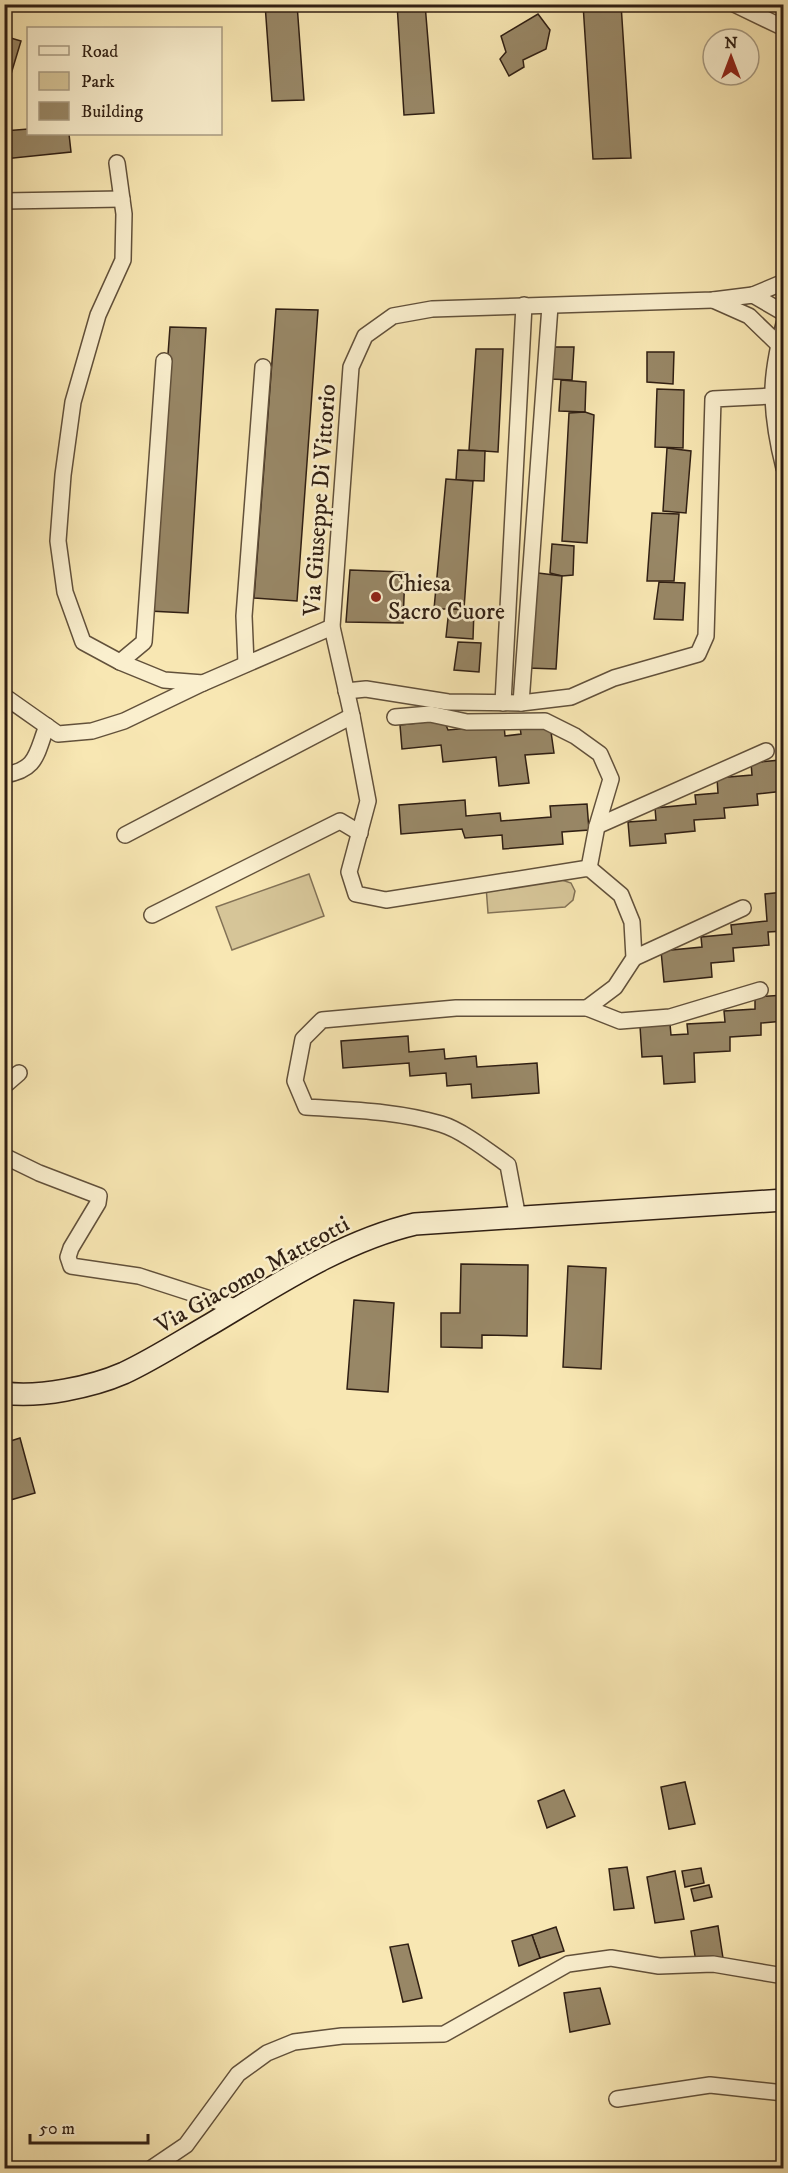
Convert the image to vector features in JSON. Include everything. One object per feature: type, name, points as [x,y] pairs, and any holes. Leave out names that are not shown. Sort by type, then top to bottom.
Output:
[{"type":"street","points":[[734,4],[783,28]]},
{"type":"street","points":[[117,163],[124,214],[123,260],[98,315],[73,402],[63,474],[58,541],[65,592],[83,642],[120,662],[164,680],[202,683]]},
{"type":"street","points":[[4,201],[122,199]]},
{"type":"street","name":"Via Giuseppe Di Vittorio","points":[[589,868],[386,900],[356,894],[349,872],[368,801],[332,627],[351,368],[365,336],[393,316],[432,309],[713,300],[753,295],[783,282]]},
{"type":"street","name":"Via Giuseppe Di Vittorio","points":[[753,295],[783,313]]},
{"type":"street","name":"Via Giuseppe Di Vittorio","points":[[713,300],[749,316],[779,345]]},
{"type":"street","points":[[503,703],[524,305]]},
{"type":"street","points":[[521,703],[550,306]]},
{"type":"street","name":"Via Giuseppe Di Vittorio","points":[[749,316],[783,313]]},
{"type":"street","points":[[783,324],[772,396],[776,435],[783,468]]},
{"type":"street","points":[[120,662],[144,642],[164,361]]},
{"type":"street","points":[[246,664],[244,616],[262,367]]},
{"type":"street","points":[[346,691],[366,689],[448,702],[521,703],[570,697],[614,678],[698,654],[706,636],[713,399],[772,396]]},
{"type":"street","points":[[4,696],[58,734],[92,732],[124,721],[202,683],[332,627]]},
{"type":"street","points":[[395,717],[430,714],[467,722],[545,721],[575,736],[600,754],[611,778],[597,826],[589,868],[621,895],[632,922],[634,958]]},
{"type":"street","points":[[126,835],[352,716]]},
{"type":"street","points":[[4,775],[19,772],[32,764],[47,726]]},
{"type":"street","points":[[597,826],[766,751]]},
{"type":"street","points":[[152,915],[340,821],[360,833]]},
{"type":"street","points":[[587,1008],[615,987],[634,958],[743,908]]},
{"type":"street","points":[[518,1218],[508,1166],[482,1146],[443,1124],[392,1114],[306,1107],[295,1081],[303,1039],[322,1020],[456,1008],[587,1008],[620,1021],[670,1017],[760,990]]},
{"type":"street","points":[[4,1086],[19,1073]]},
{"type":"street","points":[[4,1156],[39,1173],[99,1196],[98,1203],[71,1248],[68,1257],[71,1266],[139,1276],[238,1308]]},
{"type":"street","name":"Via Giacomo Matteotti","points":[[4,1393],[15,1395],[65,1391],[123,1373],[319,1261],[389,1230],[415,1224],[783,1200]]},
{"type":"street","name":"Via Giacomo Matteotti","points":[[744,1204],[783,1214]]},
{"type":"street","points":[[152,2169],[186,2145],[238,2074],[267,2053],[294,2042],[342,2036],[444,2034],[568,1964],[611,1958],[659,1966],[712,1964],[783,1976]]},
{"type":"street","points":[[617,2099],[710,2085],[783,2093]]},
{"type":"green space","points":[[309,874],[324,916],[232,950],[216,907]]},
{"type":"green space","points":[[562,880],[571,883],[575,891],[573,900],[565,907],[488,913],[486,886]]},
{"type":"building","points":[[265,4],[297,4],[304,100],[272,101]]},
{"type":"building","points":[[397,4],[425,4],[434,113],[404,115]]},
{"type":"building","points":[[583,4],[621,4],[631,158],[593,159]]},
{"type":"building","points":[[538,14],[550,30],[546,49],[523,60],[524,67],[509,76],[500,59],[506,52],[501,36]]},
{"type":"building","points":[[4,36],[21,41],[8,84],[4,83]]},
{"type":"building","points":[[27,129],[27,135],[69,135],[71,152],[4,159],[4,131]]},
{"type":"building","points":[[276,309],[318,310],[297,601],[254,598]]},
{"type":"building","points":[[170,327],[206,328],[188,613],[149,611]]},
{"type":"building","points":[[553,347],[574,347],[572,380],[551,379]]},
{"type":"building","points":[[476,349],[503,349],[498,452],[469,450]]},
{"type":"building","points":[[647,352],[674,352],[673,384],[647,382]]},
{"type":"building","points":[[561,380],[586,382],[585,412],[559,411]]},
{"type":"building","points":[[657,389],[684,390],[683,448],[655,447]]},
{"type":"building","points":[[585,412],[594,415],[587,543],[562,541],[569,413]]},
{"type":"building","points":[[667,448],[691,451],[686,513],[663,511]]},
{"type":"building","points":[[458,450],[485,451],[484,481],[456,480]]},
{"type":"building","points":[[446,479],[473,481],[464,609],[434,609]]},
{"type":"building","points":[[652,513],[679,514],[674,581],[647,581]]},
{"type":"building","points":[[552,544],[574,546],[573,575],[562,576],[550,573]]},
{"type":"building","name":"Chiesa Sacro Cuore","points":[[350,570],[405,572],[403,623],[346,622]]},
{"type":"building","points":[[538,573],[562,576],[556,669],[528,668]]},
{"type":"building","points":[[659,582],[685,583],[683,620],[654,619]]},
{"type":"building","points":[[449,609],[474,610],[473,639],[446,637]]},
{"type":"building","points":[[458,642],[481,643],[479,672],[454,670]]},
{"type":"building","points":[[444,720],[448,730],[504,725],[505,736],[521,734],[520,727],[550,725],[554,753],[525,755],[529,783],[499,786],[496,757],[443,762],[441,745],[402,749],[400,725]]},
{"type":"building","points":[[779,753],[784,753],[784,791],[757,794],[758,805],[724,808],[725,818],[694,820],[695,831],[665,834],[666,843],[630,846],[628,822],[656,820],[655,808],[696,804],[695,795],[718,793],[717,778],[752,775],[751,763],[780,760]]},
{"type":"building","points":[[465,800],[466,816],[500,813],[501,821],[551,817],[550,806],[587,804],[589,830],[562,832],[563,844],[503,849],[502,835],[465,838],[462,829],[401,834],[399,805]]},
{"type":"building","points":[[784,892],[784,931],[768,932],[769,945],[733,948],[734,961],[711,963],[712,977],[664,982],[661,951],[702,947],[701,937],[732,934],[731,925],[767,921],[765,894]]},
{"type":"building","points":[[784,995],[784,1021],[761,1023],[761,1035],[730,1037],[730,1051],[694,1053],[695,1082],[664,1084],[662,1056],[642,1057],[640,1026],[670,1024],[671,1035],[688,1034],[687,1024],[725,1022],[724,1011],[755,1009],[755,997]]},
{"type":"building","points":[[408,1036],[409,1052],[444,1049],[445,1059],[476,1056],[477,1067],[537,1063],[539,1093],[472,1098],[471,1084],[447,1086],[446,1073],[410,1076],[409,1063],[343,1068],[341,1041]]},
{"type":"building","points":[[461,1264],[528,1265],[527,1336],[482,1335],[482,1348],[441,1347],[441,1313],[460,1313]]},
{"type":"building","points":[[568,1266],[606,1268],[601,1369],[563,1367]]},
{"type":"building","points":[[354,1300],[394,1303],[388,1392],[347,1389]]},
{"type":"building","points":[[20,1438],[35,1493],[7,1501],[4,1493],[4,1443]]},
{"type":"building","points":[[685,1782],[695,1824],[669,1829],[661,1787]]},
{"type":"building","points":[[564,1790],[575,1816],[547,1828],[538,1801]]},
{"type":"building","points":[[784,1843],[784,1867],[777,1845]]},
{"type":"building","points":[[627,1867],[634,1908],[614,1910],[609,1869]]},
{"type":"building","points":[[701,1868],[704,1883],[685,1887],[682,1871]]},
{"type":"building","points":[[675,1871],[684,1919],[655,1923],[647,1877]]},
{"type":"building","points":[[709,1885],[712,1897],[694,1901],[691,1889]]},
{"type":"building","points":[[718,1926],[723,1958],[696,1962],[691,1931]]},
{"type":"building","points":[[556,1927],[564,1951],[540,1958],[532,1935]]},
{"type":"building","points":[[532,1935],[540,1958],[519,1966],[512,1941]]},
{"type":"building","points":[[408,1944],[422,1998],[403,2002],[390,1947]]},
{"type":"building","points":[[600,1988],[610,2024],[570,2032],[564,1993]]},
{"type":"place","name":"Chiesa Sacro Cuore","points":[[376,597]]}]
